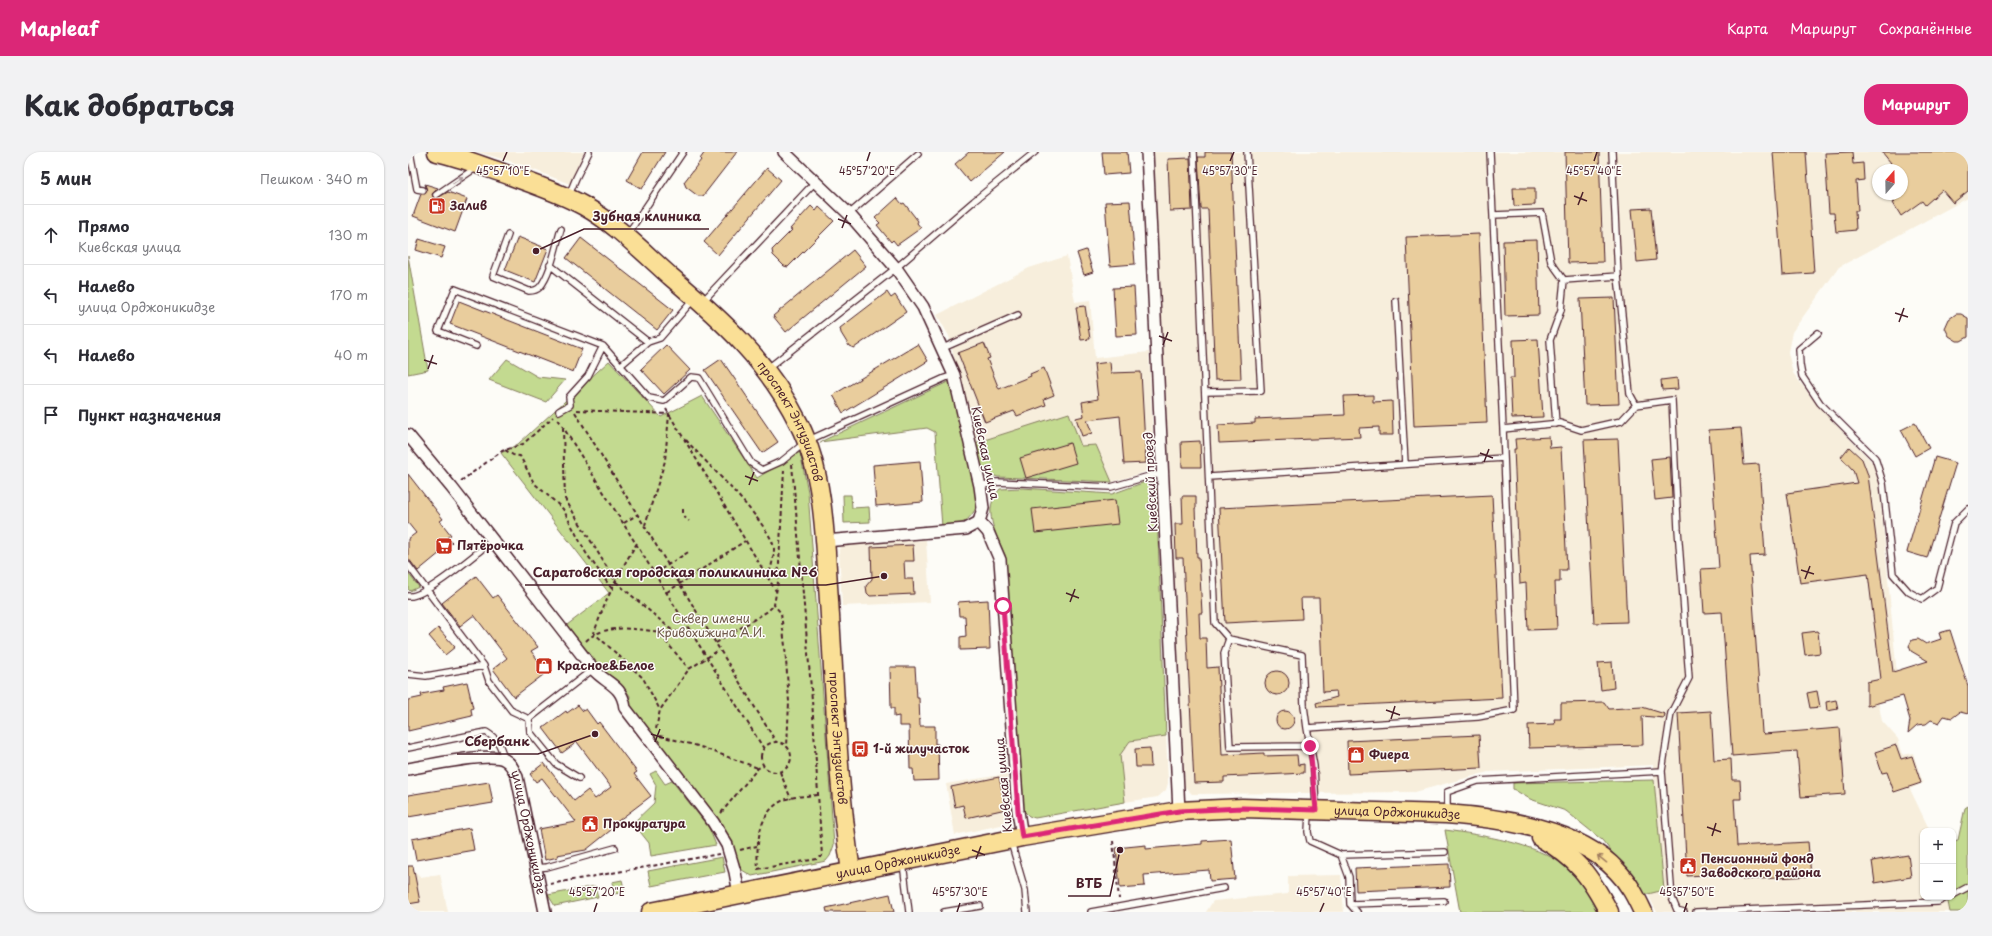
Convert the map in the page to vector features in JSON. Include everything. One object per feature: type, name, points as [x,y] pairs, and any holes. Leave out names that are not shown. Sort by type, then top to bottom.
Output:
[{"type":"main road","name":"проспект Энтузиастов","points":[[439,152],[480,165],[568,198],[600,217],[626,237],[699,300],[736,335],[766,369],[799,424],[806,441],[819,491],[825,541],[840,756],[847,843],[851,871]]},
{"type":"main road","name":"улица Орджоникидзе","points":[[650,912],[691,908],[739,894],[1016,839],[1179,811],[1242,808],[1446,814],[1505,821],[1543,830],[1574,842],[1598,855],[1616,870],[1630,886],[1643,912]]},
{"type":"main road","name":"улица Орджоникидзе","points":[[1505,821],[1540,837],[1575,861],[1591,880],[1609,912]]},
{"type":"street","name":"Киевская улица","points":[[784,152],[849,214],[896,268],[923,307],[954,375],[980,486],[983,508],[979,522],[988,532],[1000,560],[1018,811],[1016,839]]},
{"type":"street","name":"Киевский проезд","points":[[1147,152],[1164,475],[1179,811]]},
{"type":"street","points":[[408,435],[452,488],[593,669],[599,676],[611,682],[619,690],[624,700],[624,708],[713,822],[727,845],[735,872],[739,894]]},
{"type":"street","points":[[825,541],[966,529],[979,522]]},
{"type":"street","name":"улица Орджоникидзе","points":[[408,769],[488,756],[504,759],[512,766],[517,777],[545,912]]},
{"type":"lane","points":[[410,152],[416,189],[422,190]]},
{"type":"lane","points":[[568,198],[589,152]]},
{"type":"lane","points":[[626,237],[683,152]]},
{"type":"lane","points":[[766,369],[896,268],[974,201],[1035,152]]},
{"type":"lane","points":[[1194,152],[1215,623],[1229,639],[1302,654],[1304,706],[1310,746],[1312,810],[1308,832],[1310,841],[1341,855],[1446,852]]},
{"type":"lane","points":[[1205,392],[1260,391],[1247,152]]},
{"type":"lane","points":[[1308,728],[1478,717],[1514,710],[1490,152]]},
{"type":"lane","points":[[1612,152],[1618,276],[1630,394],[1636,405]]},
{"type":"lane","points":[[849,214],[918,154]]},
{"type":"lane","points":[[436,195],[480,165]]},
{"type":"lane","points":[[620,366],[648,342],[660,338],[816,181]]},
{"type":"lane","points":[[1493,215],[1542,213],[1551,262],[1564,280],[1561,310],[1550,340],[1556,424]]},
{"type":"lane","points":[[508,235],[493,276],[529,291],[534,291],[540,287],[550,265],[561,229]]},
{"type":"lane","points":[[550,265],[648,342]]},
{"type":"lane","points":[[1564,280],[1618,276]]},
{"type":"lane","points":[[476,346],[438,332],[455,289],[603,346],[645,394],[658,401],[668,399],[688,378],[695,376],[699,378],[752,463],[762,470],[782,460],[806,441],[944,378],[954,375]]},
{"type":"lane","points":[[1396,301],[1405,464]]},
{"type":"lane","points":[[943,348],[1018,315]]},
{"type":"lane","points":[[1818,333],[1799,349],[1802,376],[1820,403],[1875,458],[1883,483],[1893,574],[1908,592],[1922,599],[1938,588],[1954,523],[1968,509]]},
{"type":"lane","points":[[559,411],[570,405],[569,397],[588,376],[603,346]]},
{"type":"lane","points":[[1503,429],[1556,424],[1581,430],[1621,421],[1636,405],[1672,400],[1678,529],[1689,678],[1671,713],[1662,771],[1672,898],[1677,910],[1684,912]]},
{"type":"lane","points":[[1208,477],[1504,458]]},
{"type":"lane","points":[[980,486],[997,482],[1111,487],[1153,475],[1164,475]]},
{"type":"lane","points":[[408,596],[411,597],[428,590],[493,540]]},
{"type":"lane","points":[[408,565],[484,666],[489,681],[512,711],[529,719]]},
{"type":"lane","points":[[1229,639],[1224,653],[1230,747],[1310,746]]},
{"type":"lane","points":[[408,674],[426,676],[484,666]]},
{"type":"lane","points":[[529,719],[593,669]]},
{"type":"lane","points":[[529,719],[530,732],[556,764],[579,778]]},
{"type":"lane","points":[[408,748],[486,732],[498,742],[504,759]]},
{"type":"lane","points":[[1446,814],[1447,792],[1478,781],[1662,771]]},
{"type":"lane","points":[[1016,839],[1025,890],[1026,912]]},
{"type":"lane","points":[[536,868],[547,867],[614,848]]},
{"type":"lane","points":[[1341,855],[1349,876],[1350,904],[1357,912]]},
{"type":"lane","points":[[902,862],[909,912]]},
{"type":"lane","points":[[1956,893],[1968,887]]},
{"type":"lane","points":[[1091,912],[1104,911],[1224,888]]},
{"type":"lane","points":[[1696,912],[1938,902],[1942,900]]},
{"type":"lane","points":[[1350,904],[1444,901]]},
{"type":"lane","points":[[944,912],[980,906]]},
{"type":"path","points":[[658,401],[669,414],[777,592]]},
{"type":"path","points":[[669,414],[573,410],[645,525],[719,650],[776,742],[787,747],[790,751],[791,761],[789,766],[780,772],[772,772],[764,766],[761,758],[764,749],[776,742]]},
{"type":"path","points":[[645,525],[665,461],[669,414]]},
{"type":"path","points":[[452,488],[505,450],[523,444],[555,415],[624,523],[706,658],[764,749]]},
{"type":"path","points":[[563,427],[565,499],[616,582],[674,632]]},
{"type":"path","points":[[682,436],[764,526],[774,548],[771,567],[767,577]]},
{"type":"path","points":[[505,450],[513,455],[520,456],[534,483],[563,509],[586,554],[612,589]]},
{"type":"path","points":[[791,454],[797,509],[811,685],[822,856],[817,859],[758,869],[757,846],[760,830],[768,814],[776,806],[791,798],[818,795]]},
{"type":"path","points":[[716,643],[768,611],[774,605],[777,592],[784,471],[782,460]]},
{"type":"path","points":[[683,509],[683,516],[689,521]]},
{"type":"path","points":[[624,523],[638,514]]},
{"type":"path","points":[[667,592],[745,541]]},
{"type":"path","points":[[582,645],[594,633],[605,601],[636,543]]},
{"type":"path","points":[[655,573],[690,551]]},
{"type":"path","points":[[774,605],[781,613],[785,646],[789,702],[787,747]]},
{"type":"path","points":[[594,633],[632,628],[658,632],[674,632],[683,631],[688,627]]},
{"type":"path","points":[[658,632],[689,669]]},
{"type":"path","points":[[594,633],[643,678],[660,710]]},
{"type":"path","points":[[719,650],[689,669],[660,710],[655,735],[698,746],[758,768]]},
{"type":"path","points":[[713,822],[758,768],[764,766]]},
{"type":"path","points":[[780,772],[791,798]]},
{"type":"path","points":[[1113,841],[1120,908]]},
{"type":"path","points":[[540,886],[757,846]]},
{"type":"shaded area","points":[[478,152],[584,152],[570,184],[519,164]]},
{"type":"shaded area","points":[[1154,152],[1968,152],[1968,198],[1839,267],[1792,332],[1788,352],[1793,373],[1818,406],[1872,462],[1879,482],[1897,675],[1874,680],[1882,721],[1898,739],[1903,755],[1913,753],[1923,783],[1910,789],[1929,828],[1920,828],[1920,900],[1948,900],[1950,912],[1657,912],[1647,893],[1664,890],[1653,765],[1488,772],[1415,792],[1192,794],[1185,787]]},
{"type":"shaded area","points":[[1067,256],[1075,302],[1090,300],[1095,358],[1149,352],[1154,460],[1151,468],[1142,473],[1112,482],[1096,445],[1081,446],[1069,413],[975,443],[949,336],[937,315],[1029,268]]},
{"type":"shaded area","points":[[926,540],[930,602],[842,606],[840,547],[843,545]]},
{"type":"shaded area","points":[[1166,736],[1168,783],[1166,790],[1158,797],[1125,802],[1120,755],[1130,741]]},
{"type":"shaded area","points":[[1007,774],[1012,813],[1010,823],[955,835],[946,784]]},
{"type":"shaded area","points":[[408,865],[421,877],[440,874],[448,912],[408,912]]},
{"type":"shaded area","points":[[1341,875],[1344,912],[1206,912],[1213,901],[1288,894],[1288,876]]},
{"type":"green space","points":[[408,256],[428,370],[408,374]]},
{"type":"green space","points":[[507,359],[538,377],[565,380],[546,402],[489,380]]},
{"type":"green space","name":"Сквер имени Кривохижина А.И.","points":[[609,361],[661,417],[702,396],[757,478],[800,452],[808,492],[834,845],[830,856],[826,861],[752,876],[742,870],[722,825],[628,706],[630,696],[617,680],[606,674],[567,625],[609,593],[501,453],[518,444]]},
{"type":"green space","points":[[950,381],[978,504],[971,516],[964,522],[942,527],[935,432],[927,428],[820,442]]},
{"type":"green space","points":[[1069,413],[1081,446],[1096,445],[1112,482],[998,477],[991,475],[980,465],[975,443]]},
{"type":"green space","points":[[1145,482],[1152,484],[1156,488],[1166,736],[1130,741],[1120,755],[1125,802],[1035,818],[1029,816],[1023,810],[1005,555],[992,522],[991,513],[994,497],[1000,489],[1022,488],[1112,494]]},
{"type":"green space","points":[[843,495],[851,495],[852,508],[869,507],[870,522],[844,523]]},
{"type":"green space","points":[[408,573],[419,587],[410,591],[408,589]]},
{"type":"green space","points":[[656,771],[665,784],[672,781],[709,828],[716,845],[651,856],[649,843],[633,823],[654,803],[656,785],[650,774]]},
{"type":"green space","points":[[1654,780],[1664,890],[1644,895],[1637,883],[1602,840],[1566,811],[1530,799],[1513,789],[1513,783]]},
{"type":"green space","points":[[1968,806],[1968,912],[1950,912],[1948,900],[1956,900],[1956,840],[1958,840],[1965,808]]},
{"type":"green space","points":[[1445,830],[1475,834],[1508,841],[1539,851],[1553,858],[1579,878],[1598,902],[1593,904],[1597,912],[1460,912]]},
{"type":"green space","points":[[722,857],[725,872],[651,886],[648,871]]},
{"type":"green space","points":[[622,880],[625,892],[614,894],[612,882]]},
{"type":"green space","points":[[595,886],[598,897],[555,906],[548,895]]},
{"type":"building","points":[[643,152],[665,152],[642,189],[627,180]]},
{"type":"building","points":[[705,152],[737,152],[703,196],[698,196],[686,187],[684,182],[701,160],[700,159]]},
{"type":"building","points":[[969,152],[1005,152],[970,182],[955,164]]},
{"type":"building","points":[[1102,152],[1127,152],[1129,173],[1104,175]]},
{"type":"building","points":[[1205,152],[1231,152],[1241,379],[1215,380],[1208,209],[1201,209],[1198,157],[1205,157]]},
{"type":"building","points":[[1565,152],[1599,152],[1603,262],[1568,263]]},
{"type":"building","points":[[1773,152],[1806,152],[1814,273],[1782,275]]},
{"type":"building","points":[[1852,152],[1853,164],[1863,163],[1864,180],[1856,181],[1858,211],[1855,211],[1856,230],[1836,232],[1834,213],[1829,213],[1825,153]]},
{"type":"building","points":[[1882,152],[1968,152],[1968,191],[1953,203],[1942,190],[1925,205],[1922,201],[1901,216],[1893,203],[1895,202],[1894,200],[1908,200],[1908,164],[1890,164],[1891,163]]},
{"type":"building","points":[[1190,158],[1192,210],[1170,211],[1168,159]]},
{"type":"building","points":[[767,168],[781,180],[718,255],[704,242]]},
{"type":"building","points":[[425,184],[438,188],[432,194],[435,199],[448,192],[467,199],[455,232],[413,216],[421,194],[425,194],[427,191]]},
{"type":"building","points":[[1513,188],[1535,188],[1535,205],[1514,206]]},
{"type":"building","points":[[897,198],[902,204],[904,203],[918,221],[917,223],[921,228],[897,245],[893,240],[891,242],[877,225],[880,223],[875,218]]},
{"type":"building","points":[[1130,201],[1135,264],[1110,266],[1105,202]]},
{"type":"building","points":[[811,206],[816,211],[819,207],[834,221],[788,267],[784,266],[773,255],[772,250],[792,230],[790,229]]},
{"type":"building","points":[[1651,208],[1656,260],[1637,262],[1632,209]]},
{"type":"building","points":[[1479,234],[1487,423],[1414,426],[1406,237]]},
{"type":"building","points":[[518,237],[548,249],[535,282],[505,270]]},
{"type":"building","points":[[581,238],[673,310],[657,330],[566,258]]},
{"type":"building","points":[[419,239],[445,247],[441,258],[416,250]]},
{"type":"building","points":[[1537,240],[1539,315],[1505,316],[1503,241]]},
{"type":"building","points":[[853,250],[866,266],[786,332],[773,316]]},
{"type":"building","points":[[1086,250],[1093,272],[1084,275],[1077,253]]},
{"type":"building","points":[[1134,287],[1137,335],[1116,336],[1113,288]]},
{"type":"building","points":[[887,292],[891,298],[895,295],[906,312],[854,348],[849,346],[841,333],[840,328]]},
{"type":"building","points":[[1614,298],[1619,404],[1585,405],[1580,299]]},
{"type":"building","points":[[459,301],[582,349],[573,372],[450,324]]},
{"type":"building","points":[[1085,306],[1090,339],[1081,340],[1076,307]]},
{"type":"building","points":[[1956,314],[1961,314],[1968,318],[1968,337],[1961,341],[1957,341],[1949,336],[1945,328],[1949,319]]},
{"type":"building","points":[[1538,339],[1543,417],[1512,418],[1510,378],[1514,378],[1513,340]]},
{"type":"building","points":[[984,343],[990,358],[987,359],[999,389],[1031,376],[1030,374],[1044,368],[1054,395],[1044,399],[1046,405],[1017,416],[1014,411],[985,422],[958,353]]},
{"type":"building","points":[[918,344],[928,361],[843,413],[833,395]]},
{"type":"building","points":[[666,345],[690,370],[664,394],[641,369]]},
{"type":"building","points":[[721,359],[778,442],[762,453],[705,370]]},
{"type":"building","points":[[1110,362],[1111,373],[1141,372],[1146,463],[1124,464],[1120,416],[1087,420],[1092,433],[1082,436],[1076,418],[1084,416],[1082,402],[1098,399],[1094,364]]},
{"type":"building","points":[[1677,378],[1678,389],[1662,390],[1661,380]]},
{"type":"building","points":[[1373,395],[1373,402],[1392,401],[1393,435],[1379,435],[1379,427],[1359,428],[1360,437],[1219,443],[1218,425],[1255,423],[1255,419],[1345,415],[1344,396]]},
{"type":"building","points":[[1915,423],[1929,448],[1915,456],[1901,430]]},
{"type":"building","points":[[1741,428],[1744,465],[1759,464],[1765,555],[1750,556],[1762,732],[1764,734],[1840,728],[1845,794],[1801,797],[1797,751],[1732,756],[1722,612],[1704,613],[1701,569],[1719,568],[1709,430]]},
{"type":"building","points":[[1549,437],[1550,448],[1561,447],[1567,570],[1560,570],[1560,582],[1555,582],[1557,629],[1528,630],[1526,583],[1520,584],[1514,449],[1516,449],[1515,439]]},
{"type":"building","points":[[1618,439],[1627,622],[1594,623],[1584,440]]},
{"type":"building","points":[[1200,441],[1201,467],[1182,467],[1181,442]]},
{"type":"building","points":[[1070,443],[1076,463],[1026,478],[1020,458]]},
{"type":"building","points":[[1849,447],[1862,459],[1868,475],[1893,672],[1928,661],[1911,651],[1909,646],[1912,640],[1918,639],[1926,644],[1941,639],[1939,633],[1950,630],[1968,686],[1968,714],[1960,712],[1952,718],[1944,716],[1939,723],[1931,720],[1926,724],[1917,725],[1908,733],[1910,720],[1903,696],[1867,706],[1867,682],[1881,679],[1868,574],[1800,583],[1787,493],[1857,483],[1853,470],[1841,457]]},
{"type":"building","points":[[1670,457],[1672,498],[1655,500],[1651,459]]},
{"type":"building","points":[[1935,457],[1956,463],[1927,558],[1907,552]]},
{"type":"building","points":[[920,461],[923,502],[876,506],[873,465]]},
{"type":"building","points":[[408,474],[443,519],[440,521],[451,535],[447,537],[452,543],[418,571],[408,558],[408,539],[416,533],[408,523]]},
{"type":"building","points":[[1492,495],[1502,698],[1317,707],[1316,703],[1337,697],[1336,691],[1323,692],[1319,598],[1301,598],[1302,619],[1225,623],[1219,508]]},
{"type":"building","points":[[1182,496],[1196,496],[1197,557],[1199,557],[1202,613],[1199,613],[1200,638],[1206,638],[1207,668],[1218,667],[1222,755],[1264,753],[1264,756],[1297,755],[1298,765],[1304,764],[1304,773],[1224,777],[1224,782],[1194,783],[1183,558],[1176,558],[1175,524],[1183,524]]},
{"type":"building","points":[[1115,500],[1118,524],[1035,533],[1032,509]]},
{"type":"building","points":[[913,545],[914,561],[904,561],[905,579],[913,579],[914,594],[870,596],[867,593],[866,586],[872,579],[871,547]]},
{"type":"building","points":[[476,576],[493,598],[497,595],[538,647],[531,651],[547,672],[514,697],[493,669],[507,658],[474,615],[460,626],[442,603]]},
{"type":"building","points":[[988,600],[990,649],[960,650],[960,637],[966,636],[965,616],[959,616],[958,602]]},
{"type":"building","points":[[438,628],[455,647],[445,655],[429,636]]},
{"type":"building","points":[[1818,631],[1820,653],[1805,655],[1802,633]]},
{"type":"building","points":[[1612,662],[1614,688],[1601,690],[1598,663]]},
{"type":"building","points":[[890,667],[915,667],[917,698],[919,698],[920,726],[935,726],[935,744],[938,744],[939,780],[914,781],[913,769],[910,769],[909,726],[899,726],[899,716],[894,717],[894,708],[891,708]]},
{"type":"building","points":[[1277,671],[1286,674],[1289,683],[1286,692],[1277,695],[1268,692],[1265,683],[1268,674]]},
{"type":"building","points":[[467,682],[473,708],[471,709],[472,716],[408,731],[408,700],[422,697],[421,694],[444,690],[443,687]]},
{"type":"building","points":[[1817,691],[1820,707],[1810,708],[1807,693]]},
{"type":"building","points":[[1836,700],[1838,709],[1827,711],[1826,702]]},
{"type":"building","points":[[1604,702],[1609,709],[1642,707],[1665,714],[1664,718],[1642,716],[1643,745],[1529,748],[1528,725],[1555,724],[1554,719],[1561,719],[1561,703]]},
{"type":"building","points":[[578,705],[583,711],[586,709],[597,724],[599,722],[637,772],[634,774],[651,796],[614,824],[616,826],[586,850],[557,855],[558,857],[545,860],[539,829],[576,822],[542,778],[536,782],[530,774],[544,763],[574,801],[588,790],[595,799],[611,787],[577,742],[562,753],[543,728],[566,711],[567,713]]},
{"type":"building","points":[[1281,711],[1289,711],[1294,716],[1292,727],[1289,729],[1281,729],[1276,724],[1276,716]]},
{"type":"building","points":[[1711,711],[1714,760],[1731,759],[1732,780],[1740,780],[1741,799],[1734,799],[1737,846],[1808,842],[1811,876],[1742,880],[1742,873],[1687,876],[1678,713]]},
{"type":"building","points":[[1479,735],[1481,768],[1348,774],[1347,741]]},
{"type":"building","points":[[1896,745],[1901,759],[1912,756],[1921,783],[1894,792],[1887,772],[1882,773],[1875,752]]},
{"type":"building","points":[[1150,748],[1151,767],[1136,767],[1135,749]]},
{"type":"building","points":[[999,777],[1006,809],[966,818],[963,805],[955,807],[951,787]]},
{"type":"building","points":[[489,782],[493,803],[408,817],[408,795]]},
{"type":"building","points":[[470,828],[474,850],[416,860],[412,839]]},
{"type":"building","points":[[1231,839],[1235,879],[1210,881],[1209,870],[1144,875],[1145,886],[1120,888],[1116,848],[1146,845],[1146,849],[1202,844],[1202,841]]},
{"type":"building","points":[[1908,855],[1911,877],[1875,883],[1872,861]]},
{"type":"building","points":[[1449,864],[1450,887],[1356,891],[1355,868]]},
{"type":"building","points":[[408,866],[413,866],[420,902],[408,904]]},
{"type":"building","points":[[890,894],[894,912],[827,912],[826,908]]},
{"type":"place","name":"Залив","points":[[437,206]]},
{"type":"place","name":"Зубная клиника","points":[[536,251]]},
{"type":"place","name":"Пятёрочка","points":[[444,546]]},
{"type":"place","name":"Саратовская городская поликлиника №6","points":[[884,576]]},
{"type":"place","name":"Красное&Белое","points":[[544,666]]},
{"type":"place","name":"Сбербанк","points":[[595,734]]},
{"type":"place","name":"1-й жилучасток","points":[[860,749]]},
{"type":"place","name":"Фиера","points":[[1356,755]]},
{"type":"place","name":"Прокуратура","points":[[590,824]]},
{"type":"place","name":"ВТБ","points":[[1120,850]]},
{"type":"place","name":"Пенсионный фонд Заводского района","points":[[1688,866]]},
{"type":"route","points":[[1003,606],[1018,811],[1022,837],[1093,824],[1179,811],[1242,808],[1316,810],[1314,766],[1310,746]]}]
